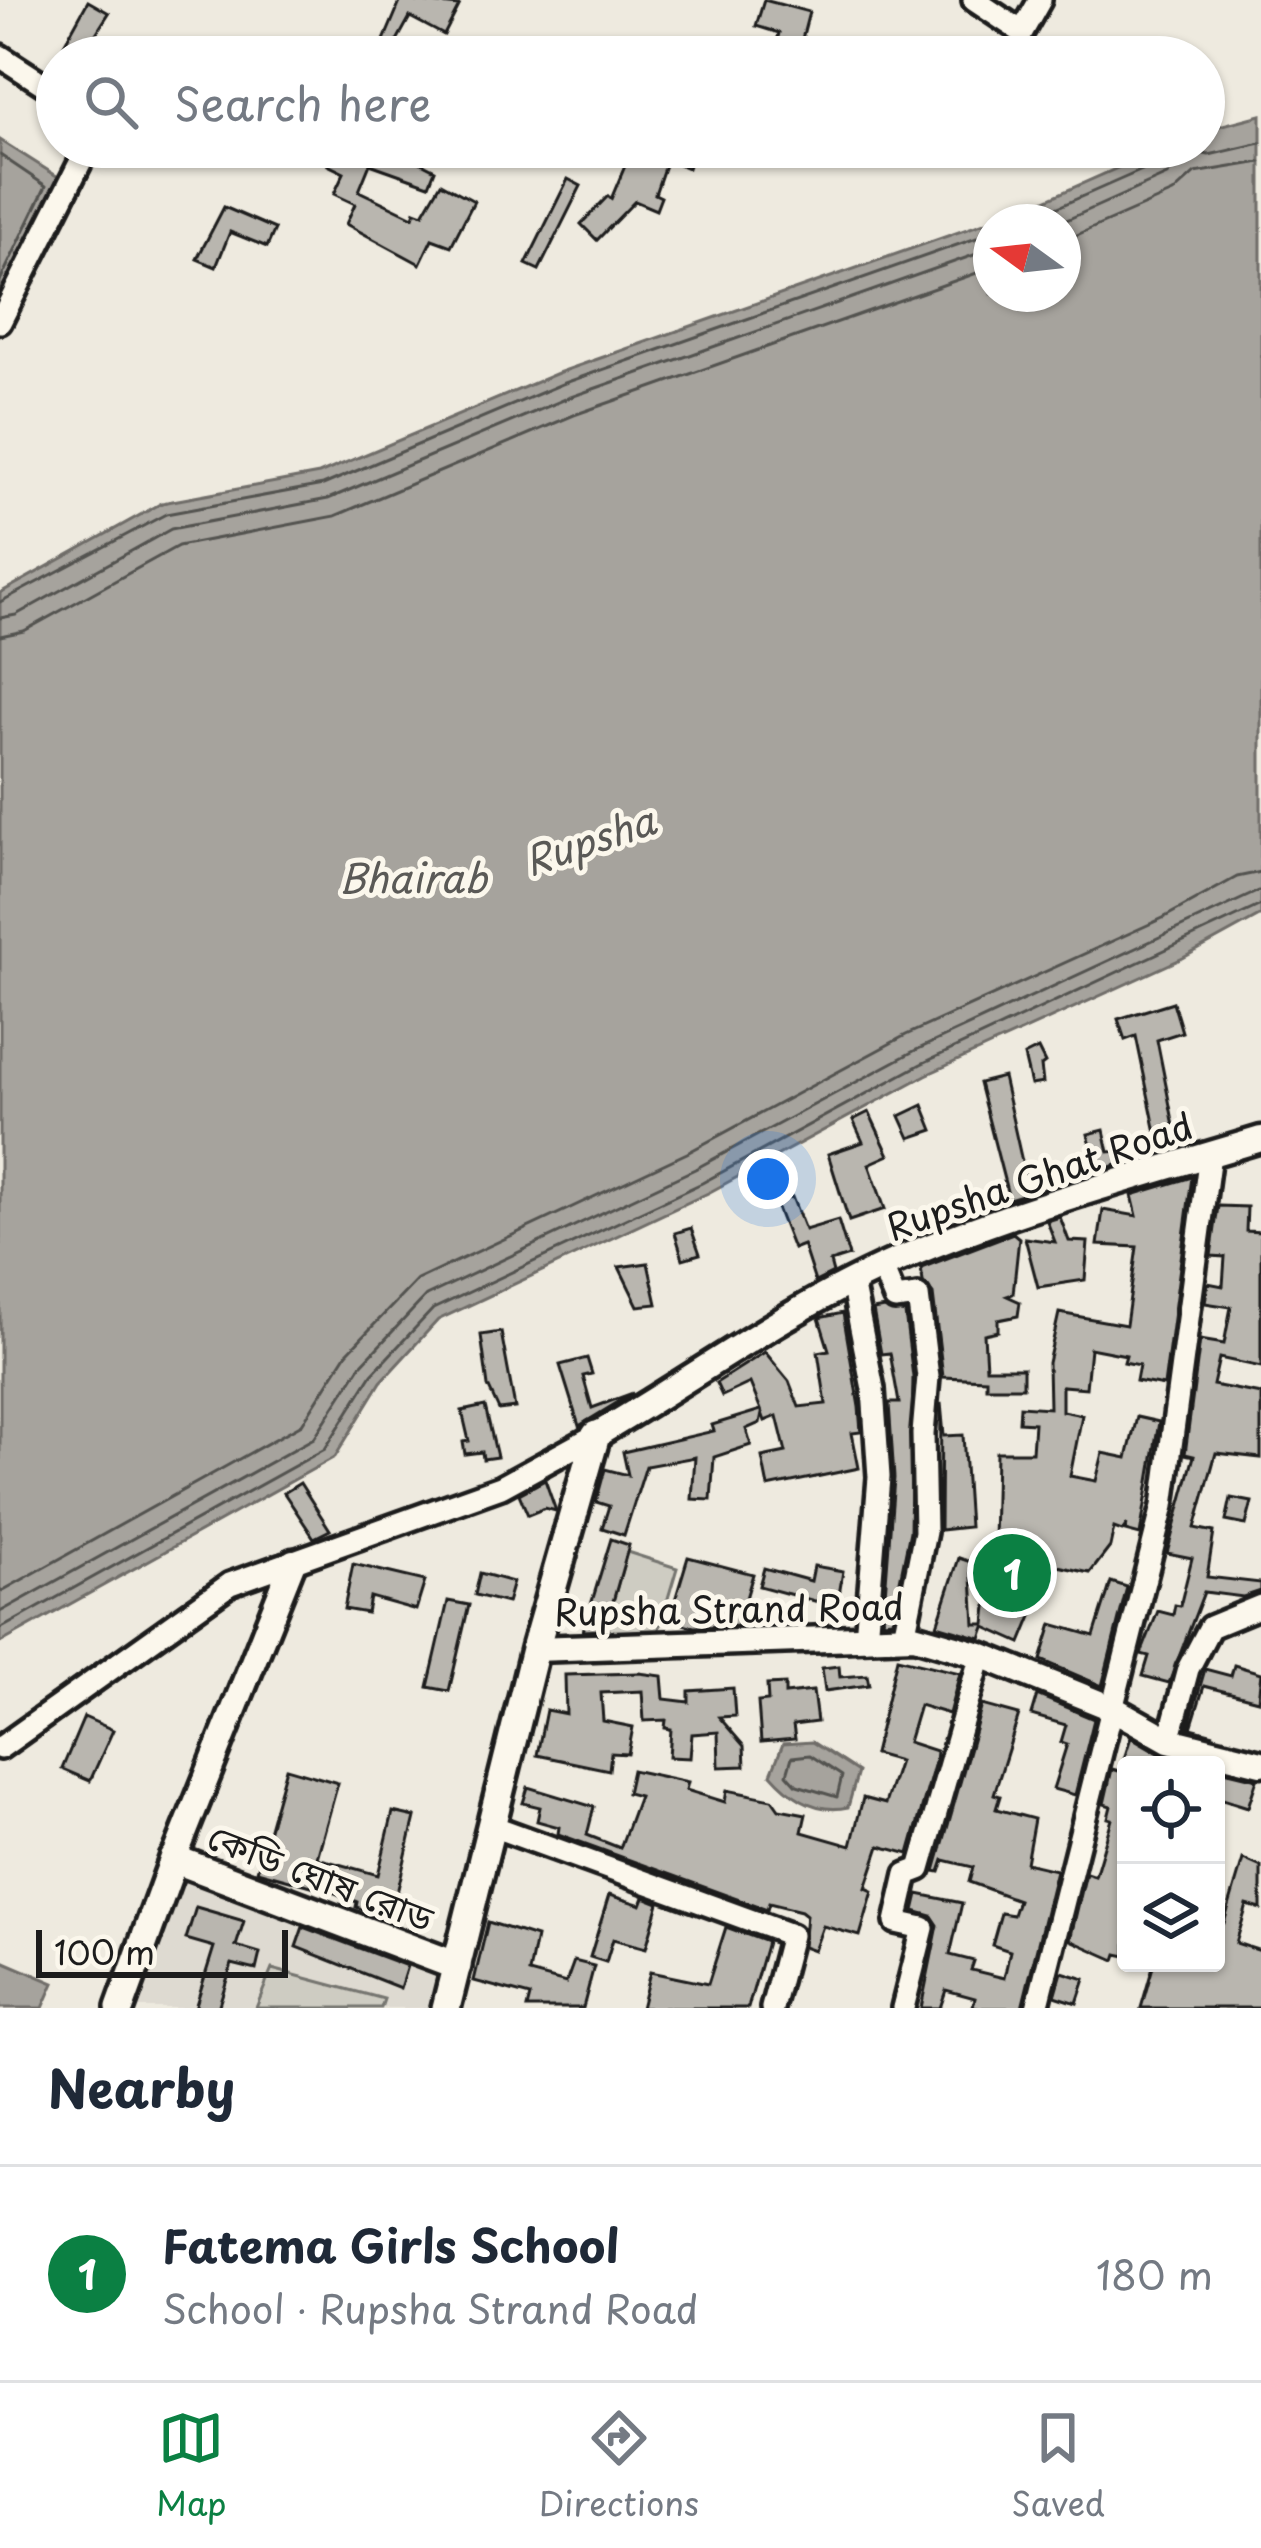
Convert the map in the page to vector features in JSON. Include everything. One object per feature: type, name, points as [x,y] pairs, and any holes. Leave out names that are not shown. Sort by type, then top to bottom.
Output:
[{"type":"main road","points":[[446,2008],[536,1649],[596,1435]]},
{"type":"main road","name":"কেডি ঘোষ রোড","points":[[120,2008],[174,1859],[457,1966]]},
{"type":"street","points":[[974,0],[1022,32],[1040,0]]},
{"type":"street","points":[[0,56],[36,79]]},
{"type":"street","points":[[0,322],[77,168]]},
{"type":"street","name":"Rupsha Ghat Road","points":[[596,1435],[882,1267],[983,1227],[1261,1139]]},
{"type":"street","points":[[1037,2008],[1163,1506],[1210,1154]]},
{"type":"street","points":[[882,1267],[895,1299],[918,1296],[928,1376],[922,1434],[925,1532],[904,1636]]},
{"type":"street","points":[[852,1282],[872,1389],[879,1477],[866,1639]]},
{"type":"street","points":[[0,1748],[230,1584],[500,1486],[596,1435]]},
{"type":"street","points":[[174,1859],[293,1562]]},
{"type":"street","points":[[1169,1740],[1188,1669],[1210,1627],[1261,1606]]},
{"type":"street","name":"Rupsha Strand Road","points":[[536,1649],[904,1636],[981,1655],[1114,1708],[1169,1740],[1261,1763]]},
{"type":"street","points":[[902,2008],[922,1928],[896,1922],[907,1874],[920,1869],[981,1655]]},
{"type":"street","points":[[492,1826],[791,1935],[772,2008]]},
{"type":"shaded area","points":[[627,1552],[677,1568],[655,1642],[605,1629]]},
{"type":"shaded area","points":[[177,1878],[442,1969],[430,2008],[133,2008]]},
{"type":"shaded area","points":[[272,1969],[384,1999],[381,2008],[256,2008]]},
{"type":"water","name":"Bhairab","points":[[1261,115],[1261,915],[1183,958],[926,1075],[708,1193],[438,1320],[381,1382],[335,1457],[0,1643],[0,593],[162,503],[319,474],[558,373],[973,227],[973,312],[1081,312],[1081,204],[1036,204],[1117,168],[1225,168],[1225,124]]},
{"type":"water","points":[[0,140],[36,163],[36,168],[63,180],[0,308]]},
{"type":"water","points":[[812,1742],[858,1772],[848,1807],[805,1802],[771,1774],[783,1744]]},
{"type":"water","points":[[0,1960],[54,1983],[43,2008],[0,2008]]},
{"type":"building","points":[[401,0],[459,6],[444,35],[410,17],[400,36],[386,36]]},
{"type":"building","points":[[764,0],[809,12],[803,36],[778,36],[756,26]]},
{"type":"building","points":[[88,1],[109,13],[94,36],[69,36]]},
{"type":"building","points":[[334,168],[368,168],[359,191],[413,217],[415,211],[423,214],[441,183],[474,201],[451,246],[432,239],[420,264],[346,224],[355,204],[334,194],[344,173]]},
{"type":"building","points":[[381,168],[431,168],[435,170],[429,185]]},
{"type":"building","points":[[624,168],[664,168],[655,194],[661,197],[656,210],[635,201],[597,240],[581,224],[608,196],[611,199]]},
{"type":"building","points":[[568,179],[581,186],[539,270],[526,264]]},
{"type":"building","points":[[224,207],[275,229],[267,247],[230,232],[216,267],[197,259]]},
{"type":"building","points":[[1173,1002],[1182,1032],[1157,1040],[1178,1146],[1160,1152],[1136,1036],[1125,1040],[1118,1019]]},
{"type":"building","points":[[1038,1049],[1045,1063],[1041,1066],[1043,1083],[1031,1085],[1024,1056]]},
{"type":"building","points":[[1003,1077],[1029,1193],[1009,1199],[979,1083]]},
{"type":"building","points":[[923,1105],[933,1130],[910,1138],[900,1116]]},
{"type":"building","points":[[869,1112],[889,1155],[869,1164],[885,1209],[849,1221],[828,1154],[863,1142],[853,1120]]},
{"type":"building","points":[[1104,1130],[1109,1152],[1131,1150],[1133,1160],[1097,1171],[1088,1134]]},
{"type":"building","points":[[1192,1177],[1164,1386],[1136,1381],[1139,1365],[1124,1362],[1126,1355],[1090,1348],[1086,1388],[1062,1386],[1062,1411],[1082,1415],[1070,1476],[1096,1481],[1103,1453],[1127,1458],[1137,1417],[1159,1422],[1140,1535],[1125,1531],[1127,1524],[1122,1531],[1114,1528],[1110,1547],[1090,1573],[1058,1566],[1056,1575],[1050,1573],[1021,1643],[985,1627],[981,1638],[937,1625],[959,1558],[971,1562],[975,1624],[985,1624],[991,1572],[1028,1588],[1035,1548],[994,1544],[996,1452],[1032,1452],[1034,1423],[1019,1422],[1020,1406],[1049,1408],[1048,1363],[1059,1313],[1126,1325],[1137,1247],[1098,1245],[1103,1210],[1137,1216],[1132,1195]]},
{"type":"building","points":[[792,1197],[805,1230],[838,1220],[849,1256],[830,1262],[833,1273],[815,1282],[803,1245],[793,1249],[775,1203]]},
{"type":"building","points":[[1218,1206],[1247,1207],[1246,1231],[1261,1232],[1261,1367],[1219,1358],[1213,1385],[1261,1394],[1261,1458],[1216,1453],[1195,1528],[1214,1532],[1207,1577],[1261,1583],[1261,1591],[1243,1597],[1204,1592],[1169,1683],[1143,1676],[1149,1656],[1141,1654],[1158,1611],[1173,1615],[1175,1605],[1180,1606],[1192,1558],[1167,1553],[1194,1456],[1185,1454],[1200,1340],[1224,1344],[1231,1307],[1205,1303],[1208,1283],[1223,1286],[1225,1257],[1211,1256]]},
{"type":"building","points":[[1060,1217],[1069,1241],[1088,1242],[1085,1280],[1038,1287],[1025,1238],[1055,1242],[1047,1221]]},
{"type":"building","points":[[691,1228],[700,1254],[683,1259],[675,1233]]},
{"type":"building","points":[[1013,1233],[1019,1238],[1013,1294],[1007,1296],[1020,1302],[1018,1316],[998,1320],[998,1331],[984,1334],[986,1368],[1023,1368],[1023,1387],[986,1387],[986,1379],[943,1377],[933,1294],[923,1282],[921,1268]]},
{"type":"building","points":[[648,1263],[657,1304],[638,1306],[619,1267]]},
{"type":"building","points":[[873,1310],[905,1313],[913,1377],[910,1531],[892,1620],[883,1621],[894,1478],[889,1403],[899,1403],[890,1353],[881,1354]]},
{"type":"building","points":[[843,1313],[859,1407],[861,1432],[852,1433],[859,1468],[768,1487],[762,1457],[786,1452],[777,1416],[765,1421],[762,1413],[760,1423],[746,1429],[751,1445],[714,1457],[711,1500],[692,1499],[695,1457],[646,1466],[624,1535],[602,1528],[609,1506],[596,1502],[605,1469],[628,1475],[623,1452],[714,1431],[712,1425],[761,1410],[750,1383],[722,1396],[716,1383],[765,1352],[789,1381],[799,1407],[826,1404],[818,1352],[829,1350],[819,1318]]},
{"type":"building","points":[[501,1332],[515,1408],[499,1410],[488,1386],[481,1335]]},
{"type":"building","points":[[587,1358],[592,1374],[583,1376],[592,1408],[633,1393],[579,1426],[560,1365]]},
{"type":"building","points":[[941,1403],[944,1436],[963,1435],[969,1527],[940,1530]]},
{"type":"building","points":[[485,1406],[497,1457],[483,1459],[482,1452],[465,1454],[463,1442],[469,1441],[462,1411]]},
{"type":"building","points":[[545,1480],[556,1511],[545,1508],[528,1515],[519,1494]]},
{"type":"building","points":[[300,1483],[330,1530],[314,1538],[284,1493]]},
{"type":"building","points":[[1231,1498],[1252,1502],[1246,1525],[1226,1521]]},
{"type":"building","points":[[611,1539],[629,1545],[614,1598],[603,1630],[583,1631]]},
{"type":"building","points":[[688,1557],[753,1574],[738,1626],[694,1627],[669,1620]]},
{"type":"building","points":[[353,1564],[425,1581],[416,1610],[370,1597],[367,1613],[344,1609]]},
{"type":"building","points":[[814,1566],[843,1571],[837,1607],[759,1586],[764,1568],[811,1581]]},
{"type":"building","points":[[480,1573],[513,1582],[507,1603],[475,1595]]},
{"type":"building","points":[[1111,1582],[1127,1587],[1102,1686],[1041,1660],[1052,1624],[1094,1636]]},
{"type":"building","points":[[448,1601],[469,1605],[449,1691],[428,1687]]},
{"type":"building","points":[[897,1658],[960,1673],[949,1714],[919,1705],[908,1742],[936,1751],[935,1762],[909,1854],[880,1846],[866,1888],[873,1891],[860,1936],[823,1926],[814,1951],[803,1947],[806,1915],[801,1911],[769,1903],[767,1910],[558,1834],[559,1827],[537,1821],[540,1807],[523,1803],[528,1787],[594,1807],[587,1835],[620,1848],[639,1796],[627,1793],[632,1770],[688,1782],[686,1790],[725,1802],[727,1790],[772,1799],[779,1809],[806,1814],[802,1832],[851,1846],[863,1798],[885,1804],[899,1761],[874,1754]]},
{"type":"building","points":[[1234,1665],[1261,1673],[1258,1700],[1204,1686],[1191,1728],[1214,1734],[1188,1728],[1205,1669],[1231,1676]]},
{"type":"building","points":[[839,1666],[840,1677],[867,1675],[869,1685],[825,1691],[822,1668]]},
{"type":"building","points":[[565,1675],[662,1676],[664,1699],[689,1702],[689,1691],[733,1688],[735,1716],[719,1717],[744,1746],[745,1766],[719,1767],[718,1732],[692,1734],[690,1758],[669,1757],[671,1729],[665,1728],[666,1720],[644,1721],[642,1691],[601,1693],[603,1721],[633,1727],[628,1754],[611,1753],[609,1770],[537,1755],[546,1710],[566,1714]]},
{"type":"building","points":[[785,1684],[785,1694],[813,1691],[817,1722],[793,1725],[795,1739],[761,1742],[758,1702],[768,1701],[767,1685]]},
{"type":"building","points":[[1037,1695],[1094,1719],[1075,1795],[1053,1789],[1067,1744],[1061,1742],[1066,1725],[1031,1715]]},
{"type":"building","points":[[982,1705],[1019,1715],[994,1794],[1000,1796],[996,1809],[1034,1819],[1026,1863],[1056,1870],[1022,2008],[981,2008],[973,2006],[975,1998],[946,1990],[940,2008],[921,2008],[938,1925],[932,1916],[914,1911],[918,1894],[962,1903],[950,1955],[974,1961],[971,1970],[1004,1978],[1010,1951],[992,1945],[1001,1913],[1013,1915],[1018,1900],[969,1882],[973,1867],[944,1860],[940,1872],[935,1871]]},
{"type":"building","points":[[84,1717],[113,1730],[90,1781],[62,1769]]},
{"type":"building","points":[[1131,1737],[1164,1756],[1125,1756]]},
{"type":"building","points":[[286,1768],[338,1783],[317,1858],[378,1875],[393,1812],[415,1817],[391,1918],[356,1907],[357,1902],[333,1892],[257,1871]]},
{"type":"building","points":[[1112,1769],[1117,1770],[1115,1960],[1070,1940],[1086,1873],[1095,1876],[1112,1819],[1108,1818],[1111,1806],[1104,1804]]},
{"type":"building","points":[[1225,1771],[1257,1779],[1248,1807],[1225,1800]]},
{"type":"building","points":[[1243,1859],[1261,1867],[1261,1909],[1247,1905],[1236,1943],[1261,1951],[1261,2008],[1141,2008],[1151,1972],[1225,1972],[1225,1920]]},
{"type":"building","points":[[609,1895],[641,1905],[644,1897],[659,1903],[646,1948],[613,1939],[606,1962],[590,1957]]},
{"type":"building","points":[[196,1907],[244,1921],[236,1946],[260,1953],[256,1970],[232,1964],[218,2008],[195,2008],[214,1947],[186,1939]]},
{"type":"building","points":[[488,1922],[536,1937],[529,1973],[566,1983],[574,1961],[594,1966],[583,2008],[527,2008],[530,1996],[474,1981]]},
{"type":"building","points":[[303,1927],[407,1966],[400,1988],[296,1947]]},
{"type":"building","points":[[726,1927],[767,1942],[748,2008],[641,2008],[650,1972],[708,1984]]},
{"type":"building","points":[[1062,1972],[1085,1979],[1077,2003],[1055,1996]]},
{"type":"place","name":"Fatema Girls School","points":[[1012,1573]]},
{"type":"water label","name":"Rupsha","points":[[589,839]]}]
